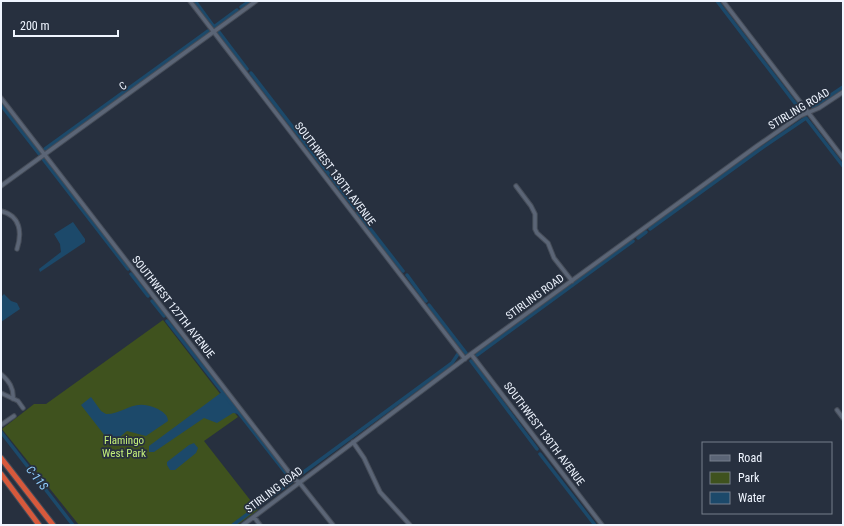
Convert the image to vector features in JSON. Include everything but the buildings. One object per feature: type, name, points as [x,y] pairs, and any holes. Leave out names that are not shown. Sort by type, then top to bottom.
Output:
[{"type":"highway","points":[[1,458],[53,525]]},
{"type":"highway","points":[[1,474],[39,525]]},
{"type":"street","name":"SOUTHWEST 130TH AVENUE","points":[[190,1],[465,359]]},
{"type":"street","name":"C","points":[[1,186],[256,1]]},
{"type":"street","points":[[723,1],[843,158]]},
{"type":"street","name":"STIRLING ROAD","points":[[243,525],[471,354],[757,146],[800,116],[808,114],[843,92]]},
{"type":"street","name":"SOUTHWEST 127TH AVENUE","points":[[1,98],[295,480],[299,482],[332,525]]},
{"type":"street","points":[[516,186],[535,214],[535,229],[537,233],[548,243],[554,258],[572,281]]},
{"type":"street","points":[[1,211],[8,213],[17,222],[21,235],[17,249]]},
{"type":"street","name":"SOUTHWEST 130TH AVENUE","points":[[471,354],[602,525]]},
{"type":"street","points":[[1,374],[14,391],[13,399]]},
{"type":"street","points":[[1,393],[18,401],[23,408]]},
{"type":"street","points":[[837,410],[843,418]]},
{"type":"street","points":[[1,425],[14,416]]},
{"type":"street","points":[[353,442],[364,458],[380,492],[410,525]]},
{"type":"street","points":[[254,517],[260,525]]},
{"type":"green space","name":"Flamingo West Park","points":[[163,320],[238,417],[204,441],[258,510],[237,525],[79,525],[2,429],[34,404],[46,404]]},
{"type":"water","points":[[73,222],[85,239],[85,242],[40,272],[39,269],[61,252],[60,244],[54,234]]},
{"type":"water","points":[[4,294],[11,301],[17,303],[20,309],[1,322],[1,297]]},
{"type":"water","points":[[222,392],[239,414],[233,413],[217,423],[204,418],[154,452],[149,452],[149,446]]},
{"type":"water","points":[[91,397],[101,411],[106,414],[119,412],[135,405],[142,405],[160,410],[166,415],[168,421],[146,436],[127,431],[115,441],[109,441],[81,405]]},
{"type":"water","points":[[194,443],[198,448],[196,453],[175,470],[170,470],[167,462],[189,445]]},
{"type":"waterway","points":[[195,1],[214,27],[237,10]]},
{"type":"waterway","points":[[241,7],[250,1]]},
{"type":"waterway","points":[[717,1],[801,111]]},
{"type":"waterway","points":[[45,149],[208,31]]},
{"type":"waterway","points":[[219,32],[247,69]]},
{"type":"waterway","points":[[251,73],[355,208]]},
{"type":"waterway","points":[[813,107],[843,87]]},
{"type":"waterway","points":[[1,105],[40,155]]},
{"type":"waterway","points":[[650,229],[806,118],[843,166]]},
{"type":"waterway","points":[[43,159],[128,269]]},
{"type":"waterway","points":[[358,213],[403,271]]},
{"type":"waterway","points":[[638,238],[646,232]]},
{"type":"waterway","points":[[477,355],[633,241]]},
{"type":"waterway","points":[[131,274],[148,296]]},
{"type":"waterway","points":[[407,275],[426,301]]},
{"type":"waterway","points":[[152,301],[164,316]]},
{"type":"waterway","points":[[429,305],[466,353]]},
{"type":"waterway","points":[[167,321],[292,481],[254,509]]},
{"type":"waterway","points":[[297,477],[452,363],[458,354]]},
{"type":"waterway","points":[[471,361],[537,449]]},
{"type":"waterway","name":"C-11S","points":[[1,432],[73,525]]},
{"type":"waterway","points":[[540,454],[595,525]]},
{"type":"waterway","points":[[233,525],[249,513]]}]
